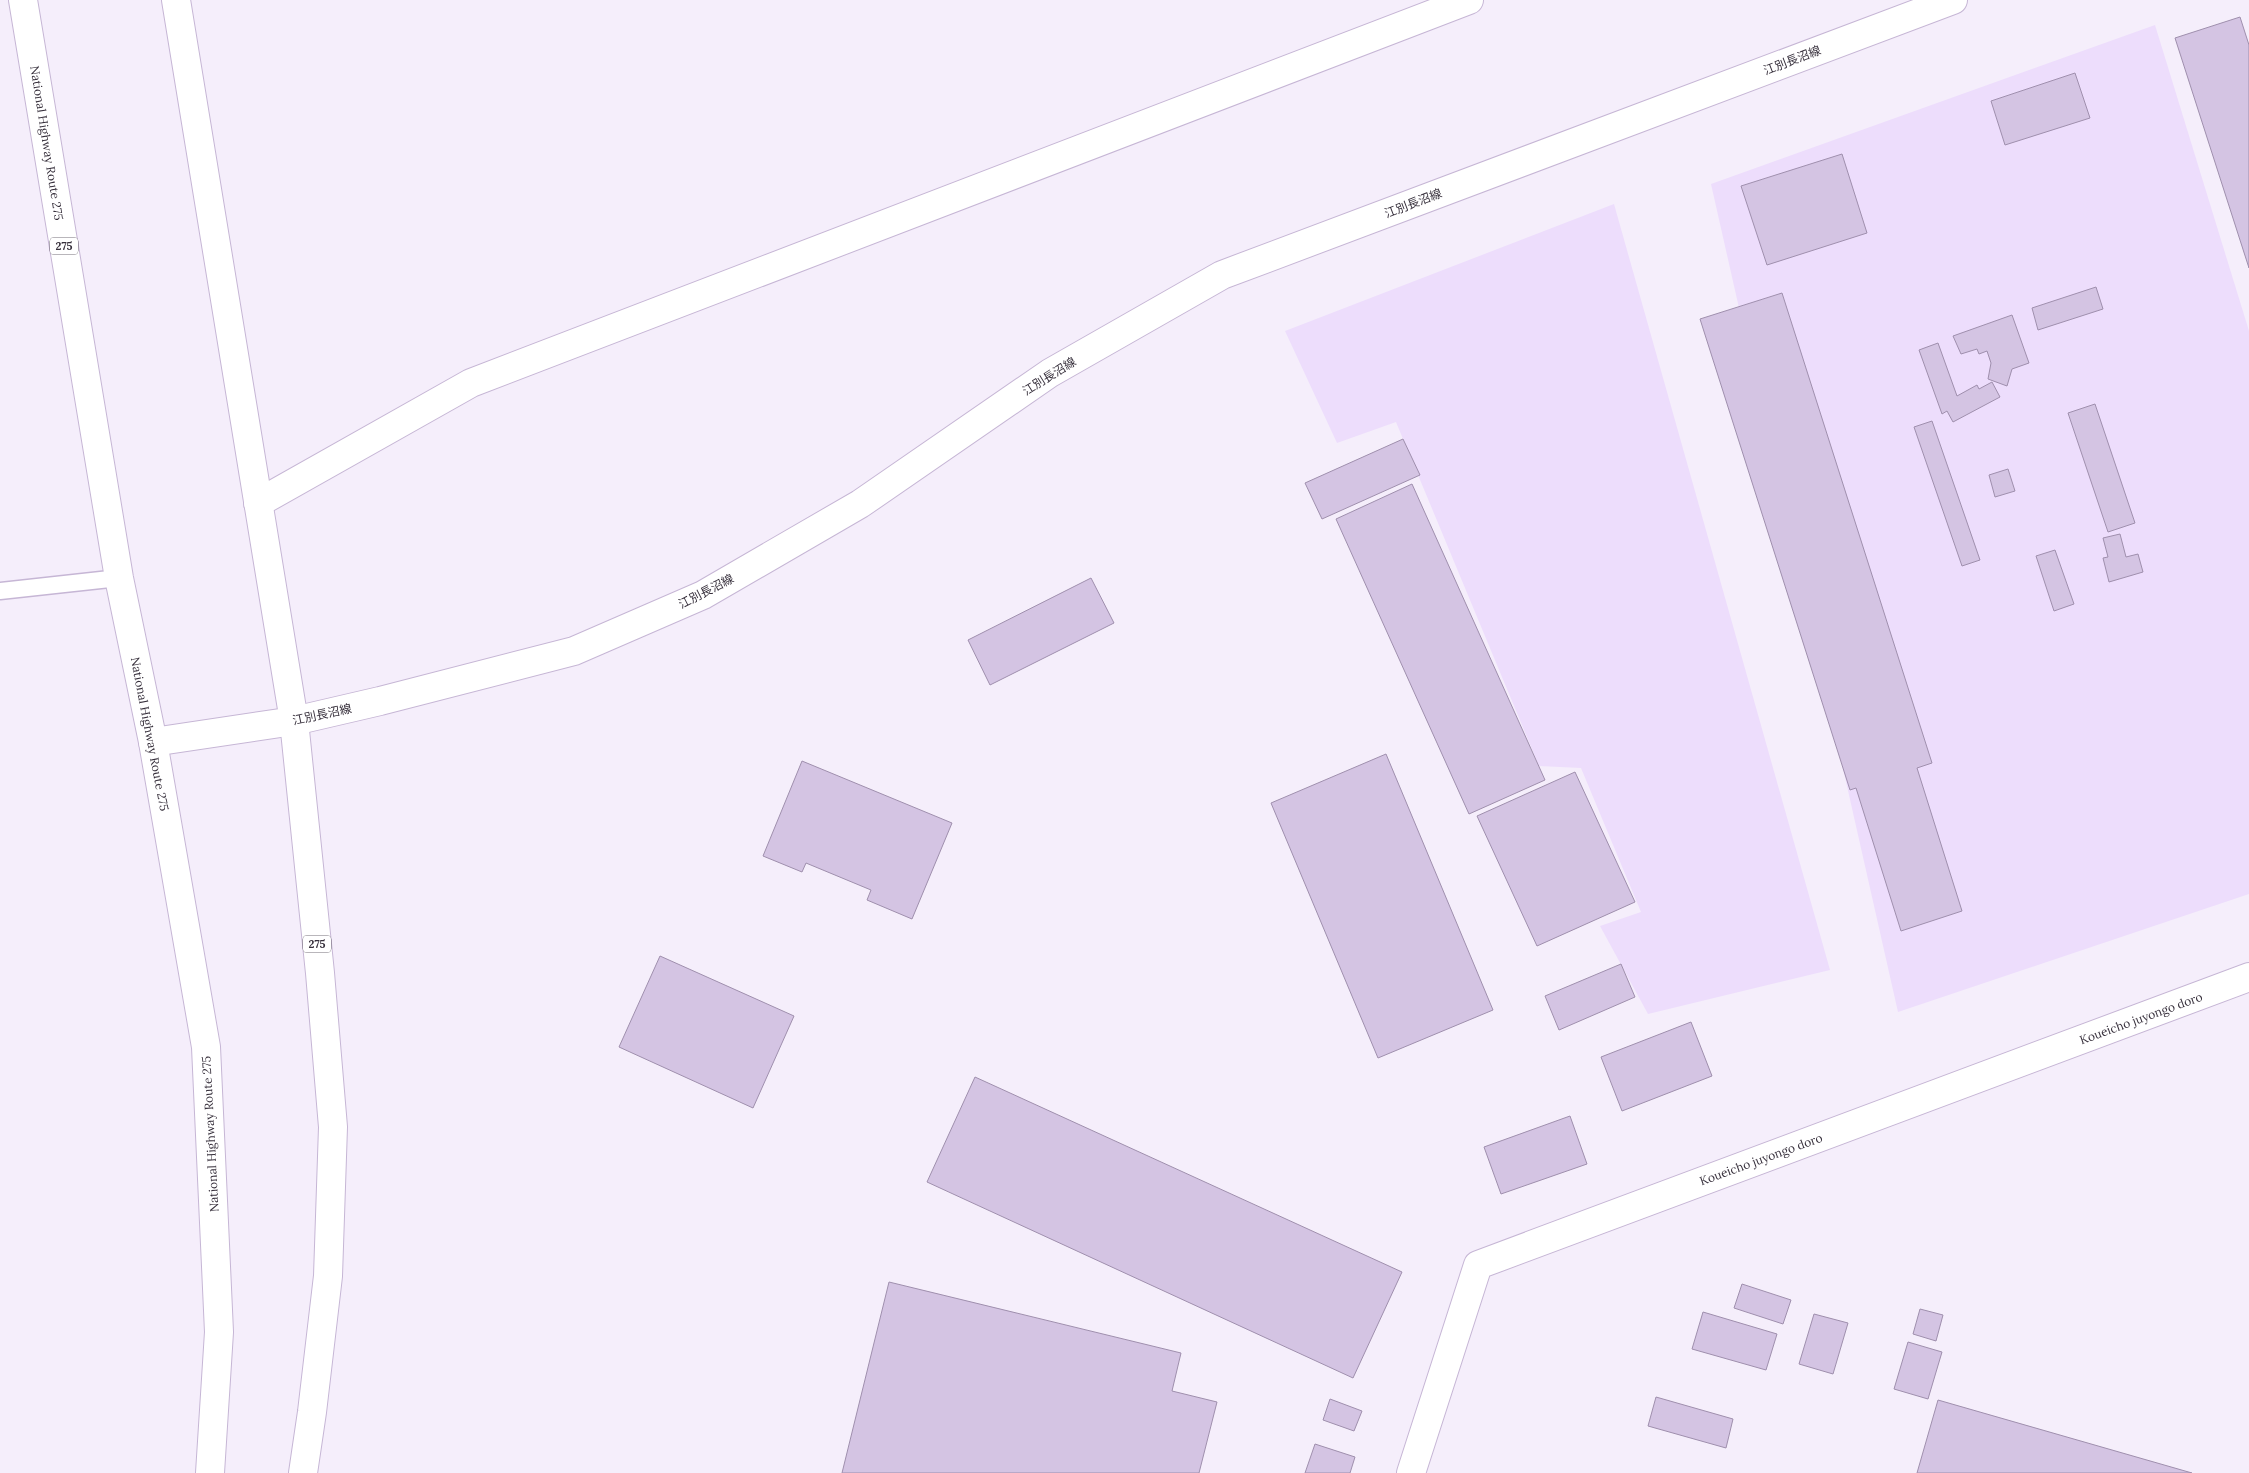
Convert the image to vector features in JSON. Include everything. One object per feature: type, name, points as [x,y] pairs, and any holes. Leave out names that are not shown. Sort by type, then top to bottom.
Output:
[{"type":"main road","name":"National Highway Route 275","points":[[23,0],[119,578],[153,742],[206,1046],[219,1332],[210,1473]]},
{"type":"main road","name":"275","points":[[176,0],[294,721],[320,973],[333,1128],[328,1276],[303,1473]]},
{"type":"main road","points":[[258,502],[471,384],[1469,0]]},
{"type":"main road","name":"江別長沼線","points":[[153,742],[294,721],[574,651],[703,594],[860,504],[1050,374],[1222,274],[1953,0]]},
{"type":"main road","name":"Koueicho juyongo doro","points":[[1411,1473],[1478,1264],[2249,977]]},
{"type":"lane","points":[[0,592],[119,578]]},
{"type":"shaded area","points":[[2155,25],[2249,331],[2249,894],[1898,1012],[1711,184]]},
{"type":"shaded area","points":[[1614,204],[1830,970],[1648,1014],[1600,926],[1641,912],[1581,768],[1539,766],[1396,422],[1337,443],[1285,331]]},
{"type":"building","points":[[2240,17],[2249,45],[2249,268],[2175,38]]},
{"type":"building","points":[[2075,73],[2090,118],[2005,145],[1991,101]]},
{"type":"building","points":[[1842,154],[1867,233],[1767,265],[1741,186]]},
{"type":"building","points":[[2096,287],[2103,309],[2038,330],[2032,308]]},
{"type":"building","points":[[1782,293],[1932,763],[1917,768],[1962,911],[1901,931],[1856,788],[1850,790],[1700,319]]},
{"type":"building","points":[[2012,315],[2029,363],[2012,369],[2007,386],[1988,379],[1991,363],[1987,351],[1979,354],[1977,349],[1961,354],[1953,336]]},
{"type":"building","points":[[1938,343],[1957,396],[1977,385],[1979,389],[1992,382],[2000,397],[1953,422],[1947,411],[1942,414],[1919,350]]},
{"type":"building","points":[[2095,404],[2135,523],[2108,532],[2068,413]]},
{"type":"building","points":[[1932,421],[1980,560],[1962,566],[1914,427]]},
{"type":"building","points":[[1403,439],[1420,475],[1322,519],[1305,483]]},
{"type":"building","points":[[2008,469],[2015,491],[1995,497],[1989,475]]},
{"type":"building","points":[[1412,484],[1545,780],[1469,814],[1336,519]]},
{"type":"building","points":[[2120,534],[2126,557],[2138,554],[2143,572],[2109,582],[2103,558],[2108,557],[2103,538]]},
{"type":"building","points":[[2055,550],[2074,604],[2054,611],[2036,556]]},
{"type":"building","points":[[1091,578],[1114,623],[990,685],[968,640]]},
{"type":"building","points":[[1386,754],[1493,1010],[1378,1058],[1271,803]]},
{"type":"building","points":[[802,761],[952,823],[912,919],[867,900],[871,890],[806,863],[802,872],[763,856]]},
{"type":"building","points":[[1575,772],[1635,902],[1537,946],[1477,816]]},
{"type":"building","points":[[660,956],[794,1016],[753,1108],[619,1047]]},
{"type":"building","points":[[1621,964],[1635,997],[1559,1030],[1545,996]]},
{"type":"building","points":[[1691,1022],[1712,1076],[1622,1111],[1601,1057]]},
{"type":"building","points":[[975,1077],[1402,1272],[1353,1378],[927,1182]]},
{"type":"building","points":[[1570,1116],[1587,1164],[1501,1194],[1484,1147]]},
{"type":"building","points":[[889,1282],[1181,1353],[1172,1391],[1217,1402],[1199,1473],[842,1473]]},
{"type":"building","points":[[1742,1284],[1791,1300],[1783,1324],[1734,1308]]},
{"type":"building","points":[[1920,1309],[1943,1315],[1936,1341],[1913,1334]]},
{"type":"building","points":[[1703,1312],[1777,1334],[1766,1370],[1692,1349]]},
{"type":"building","points":[[1814,1314],[1848,1323],[1833,1374],[1799,1364]]},
{"type":"building","points":[[1908,1342],[1942,1352],[1928,1399],[1894,1389]]},
{"type":"building","points":[[1656,1397],[1733,1419],[1726,1448],[1648,1426]]},
{"type":"building","points":[[1330,1399],[1362,1411],[1354,1431],[1323,1420]]},
{"type":"building","points":[[1938,1400],[2192,1473],[1917,1473]]},
{"type":"building","points":[[1315,1444],[1355,1457],[1350,1473],[1305,1473]]}]
